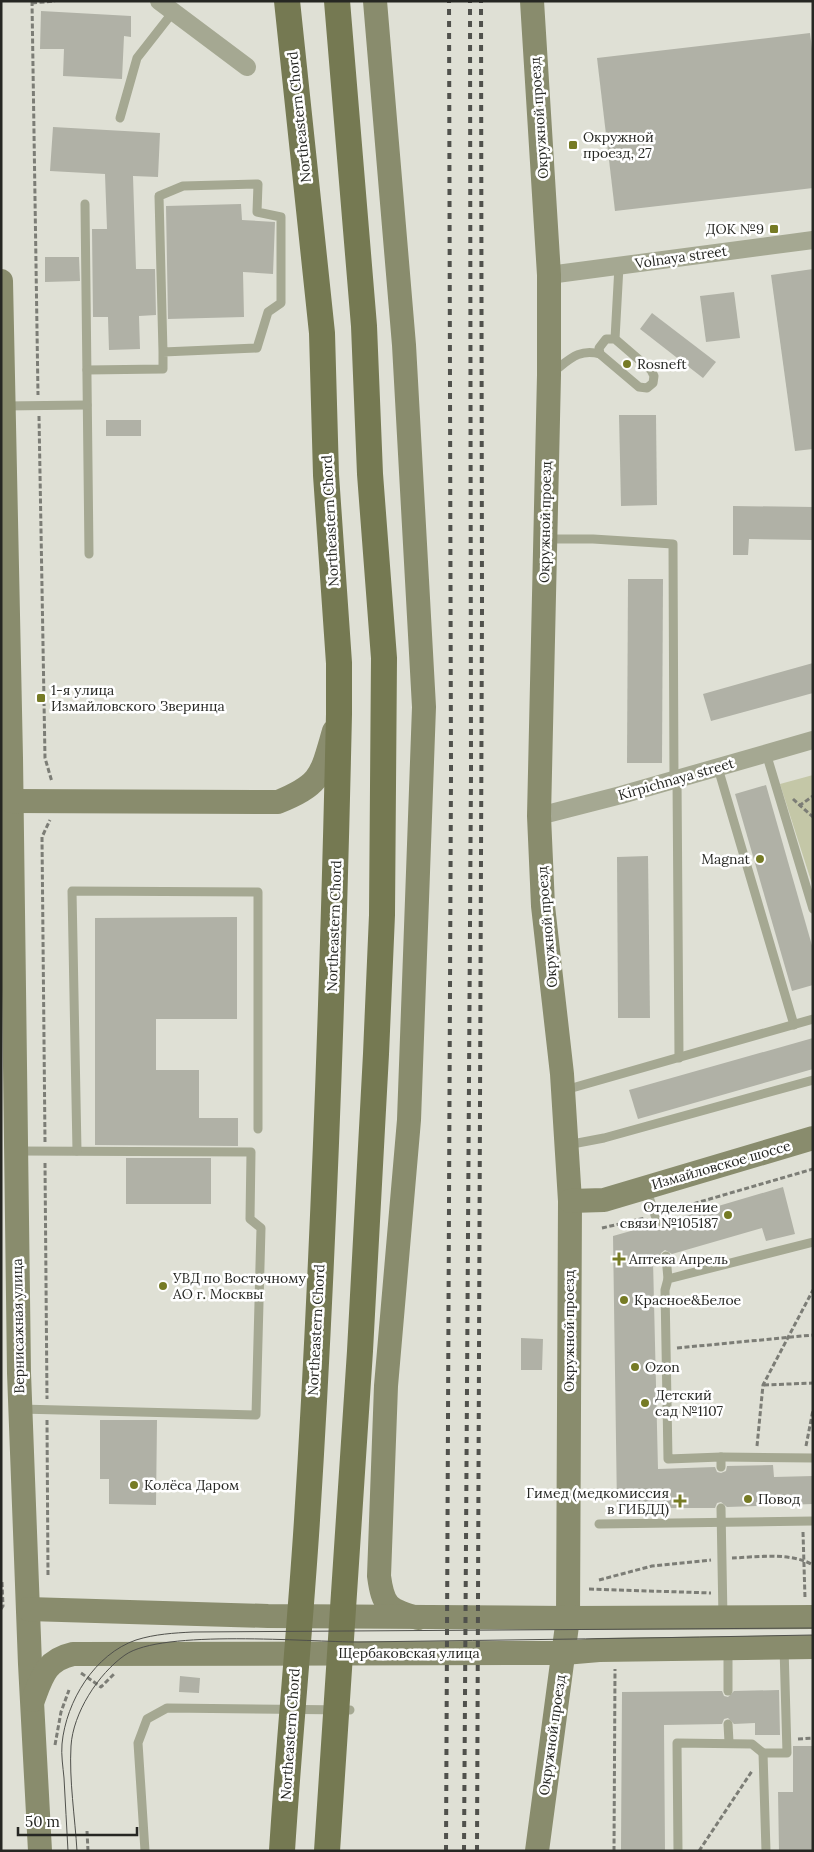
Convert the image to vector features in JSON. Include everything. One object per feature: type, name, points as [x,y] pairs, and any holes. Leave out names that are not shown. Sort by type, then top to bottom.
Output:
[{"type":"main road","name":"Northeastern Chord","points":[[282,1851],[307,1520],[330,1050],[339,714],[339,663],[326,475],[322,333],[287,1]]},
{"type":"main road","points":[[326,1851],[360,1351],[382,916],[384,658],[370,474],[364,326],[337,1]]},
{"type":"main road","points":[[375,1],[404,345],[424,707],[408,1120],[386,1386],[379,1576],[381,1596],[388,1605],[401,1613],[418,1618]]},
{"type":"main road","name":"Окружной проезд","points":[[532,1],[549,375],[539,816],[543,906],[563,1091],[570,1202],[568,1618],[537,1851]]},
{"type":"main road","points":[[1,281],[4,406],[6,801],[278,802],[303,791],[318,777],[339,714]]},
{"type":"main road","name":"Вернисажная улица","points":[[6,801],[20,1409],[40,1851]]},
{"type":"main road","name":"Измайловское шоссе","points":[[570,1202],[604,1200],[812,1140]]},
{"type":"main road","points":[[28,1609],[418,1618],[723,1618],[809,1608]]},
{"type":"main road","name":"Щербаковская улица","points":[[32,1701],[50,1664],[59,1657],[73,1654],[564,1653],[813,1647]]},
{"type":"street","points":[[159,1],[247,67]]},
{"type":"street","name":"Volnaya street","points":[[543,275],[813,240]]},
{"type":"street","name":"Kirpichnaya street","points":[[539,816],[675,780],[813,740]]},
{"type":"lane","points":[[120,118],[137,58],[173,12]]},
{"type":"lane","points":[[87,370],[163,369],[159,196],[183,186],[258,184],[258,212],[281,217],[281,284],[280,303],[268,312],[257,348],[163,352]]},
{"type":"lane","points":[[85,204],[89,554]]},
{"type":"lane","points":[[615,339],[619,266]]},
{"type":"lane","points":[[549,375],[572,357],[589,350],[600,354],[639,387],[648,388],[653,383],[654,376],[651,370],[615,339],[606,339],[599,348],[600,354]]},
{"type":"lane","points":[[4,406],[87,405]]},
{"type":"lane","points":[[544,539],[593,539],[673,544],[679,1058]]},
{"type":"lane","points":[[766,753],[813,909]]},
{"type":"lane","points":[[718,768],[794,1025]]},
{"type":"lane","points":[[77,1151],[72,891],[258,892],[258,1129]]},
{"type":"lane","points":[[563,1091],[813,1020]]},
{"type":"lane","points":[[567,1145],[604,1138],[813,1080]]},
{"type":"lane","points":[[15,1151],[251,1152],[250,1219],[261,1228],[256,1415],[20,1409]]},
{"type":"lane","points":[[646,1187],[656,1219]]},
{"type":"lane","points":[[668,1280],[813,1242]]},
{"type":"lane","points":[[666,1256],[668,1280],[665,1290],[668,1459],[721,1462],[756,1458],[809,1458]]},
{"type":"lane","points":[[721,1508],[723,1618]]},
{"type":"lane","points":[[599,1524],[813,1521]]},
{"type":"lane","points":[[678,1851],[677,1743],[729,1742],[752,1744],[764,1754],[787,1753],[784,1647]]},
{"type":"lane","points":[[728,1648],[728,1691]]},
{"type":"lane","points":[[146,1851],[138,1743],[147,1718],[167,1708],[350,1710]]},
{"type":"lane","points":[[728,1724],[729,1742]]},
{"type":"lane","points":[[764,1754],[766,1851]]},
{"type":"path","points":[[32,3],[55,1]]},
{"type":"path","points":[[785,816],[813,796]]},
{"type":"path","points":[[48,1581],[42,837],[51,819]]},
{"type":"path","points":[[602,1228],[656,1219],[813,1169]]},
{"type":"path","points":[[756,1458],[763,1385],[813,1290]]},
{"type":"path","points":[[666,1349],[813,1335]]},
{"type":"path","points":[[763,1385],[813,1383]]},
{"type":"path","points":[[809,1458],[813,1410]]},
{"type":"path","points":[[802,1522],[809,1608]]},
{"type":"path","points":[[599,1580],[652,1566],[722,1558],[763,1557],[804,1560],[813,1566]]},
{"type":"path","points":[[1,1609],[3,1606],[2,1582]]},
{"type":"path","points":[[599,1589],[599,1598]]},
{"type":"path","points":[[589,1590],[722,1593]]},
{"type":"path","points":[[614,1851],[615,1669]]},
{"type":"path","points":[[76,1670],[101,1687]]},
{"type":"path","points":[[56,1753],[55,1744],[61,1712],[70,1690]]},
{"type":"path","points":[[699,1851],[764,1754]]},
{"type":"path","points":[[87,1831],[88,1851]]},
{"type":"green space","points":[[813,775],[813,887],[780,784]]},
{"type":"building","points":[[41,11],[131,16],[131,37],[124,36],[122,79],[63,76],[64,49],[40,49]]},
{"type":"building","points":[[810,33],[813,57],[813,188],[615,211],[597,58]]},
{"type":"building","points":[[53,127],[160,133],[158,177],[133,176],[136,269],[155,269],[156,315],[139,316],[140,349],[109,350],[108,317],[93,317],[92,229],[107,229],[105,174],[50,171]]},
{"type":"building","points":[[241,204],[242,220],[275,222],[273,274],[243,272],[244,317],[168,319],[166,206]]},
{"type":"building","points":[[45,257],[79,257],[80,281],[45,282]]},
{"type":"building","points":[[813,269],[813,449],[795,451],[771,275]]},
{"type":"building","points":[[734,292],[740,338],[706,342],[700,296]]},
{"type":"building","points":[[652,313],[716,362],[703,378],[640,329]]},
{"type":"building","points":[[619,415],[656,415],[657,505],[621,506]]},
{"type":"building","points":[[106,420],[141,420],[141,436],[106,436]]},
{"type":"building","points":[[733,506],[813,507],[813,540],[749,539],[748,555],[733,555]]},
{"type":"building","points":[[628,579],[663,579],[662,763],[627,763]]},
{"type":"building","points":[[813,663],[813,693],[711,721],[703,694]]},
{"type":"building","points":[[766,785],[813,949],[813,985],[792,991],[735,794]]},
{"type":"building","points":[[648,856],[650,1018],[618,1018],[617,857]]},
{"type":"building","points":[[237,917],[237,1019],[156,1019],[156,1070],[199,1070],[199,1118],[238,1118],[238,1146],[95,1145],[95,918]]},
{"type":"building","points":[[813,1038],[813,1069],[638,1119],[629,1090]]},
{"type":"building","points":[[126,1158],[211,1158],[211,1204],[126,1204]]},
{"type":"building","points":[[783,1187],[795,1234],[766,1241],[762,1228],[672,1254],[665,1250],[661,1253],[660,1258],[653,1260],[658,1469],[715,1467],[717,1472],[721,1473],[726,1471],[727,1466],[773,1465],[774,1477],[813,1476],[813,1504],[727,1507],[721,1502],[717,1503],[715,1508],[617,1508],[613,1236],[652,1225],[654,1229],[660,1230],[663,1228],[664,1222]]},
{"type":"building","points":[[521,1338],[543,1339],[542,1370],[521,1370]]},
{"type":"building","points":[[100,1420],[157,1420],[156,1505],[109,1504],[109,1479],[100,1479]]},
{"type":"building","points":[[180,1676],[200,1678],[199,1693],[179,1692]]},
{"type":"building","points":[[779,1690],[780,1735],[755,1735],[755,1723],[734,1724],[728,1718],[724,1719],[722,1724],[664,1725],[665,1851],[621,1851],[622,1692],[722,1691],[724,1696],[728,1697],[734,1691]]},
{"type":"building","points":[[793,1746],[813,1746],[813,1851],[779,1851],[778,1792],[793,1792]]},
{"type":"tram line","points":[[68,1851],[62,1748],[69,1712],[85,1681],[96,1668],[108,1656],[136,1640],[157,1635],[193,1632],[813,1628]]},
{"type":"tram line","points":[[77,1851],[71,1785],[71,1746],[76,1721],[89,1695],[105,1673],[125,1655],[144,1647],[202,1639],[359,1642],[813,1635]]},
{"type":"railway","points":[[446,1851],[451,772],[449,1]]},
{"type":"railway","points":[[464,1851],[471,773],[470,1]]},
{"type":"railway","points":[[477,1851],[482,607],[481,1]]},
{"type":"place","name":"Окружной проезд, 27","points":[[573,145]]},
{"type":"place","name":"ДОК №9","points":[[774,229]]},
{"type":"place","name":"Rosneft","points":[[627,364]]},
{"type":"place","name":"1-я улица Измайловского Зверинца","points":[[41,698]]},
{"type":"place","name":"Magnat","points":[[760,859]]},
{"type":"place","name":"Отделение связи №105187","points":[[728,1215]]},
{"type":"place","name":"Аптека Апрель","points":[[619,1259]]},
{"type":"place","name":"УВД по Восточному АО г. Москвы","points":[[163,1286]]},
{"type":"place","name":"Красное&Белое","points":[[624,1300]]},
{"type":"place","name":"Ozon","points":[[635,1367]]},
{"type":"place","name":"Детский сад №1107","points":[[645,1403]]},
{"type":"place","name":"Колёса Даром","points":[[134,1485]]},
{"type":"place","name":"Повод","points":[[748,1499]]},
{"type":"place","name":"Гимед (медкомиссия в ГИБДД)","points":[[680,1501]]}]
